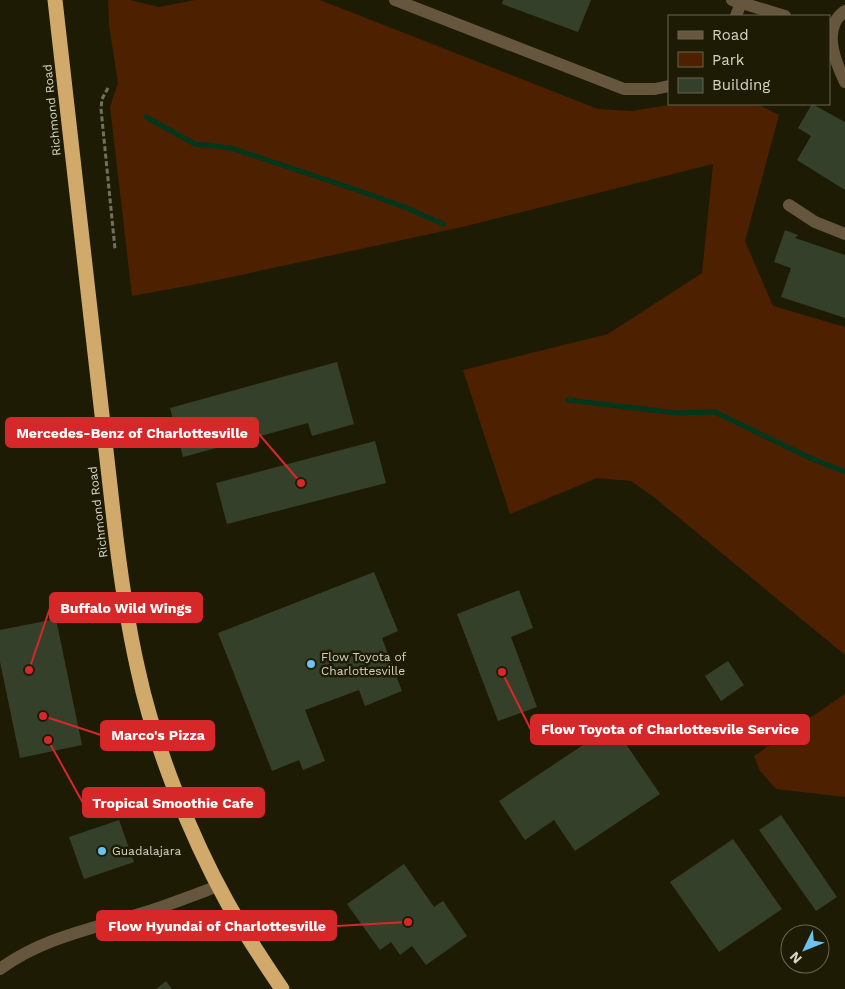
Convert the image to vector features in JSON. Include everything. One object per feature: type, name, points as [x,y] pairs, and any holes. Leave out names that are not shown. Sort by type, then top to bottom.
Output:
[{"type":"highway","name":"Richmond Road","points":[[55,0],[103,434],[120,571],[138,671],[159,744],[180,801],[218,886],[282,989]]},
{"type":"street","points":[[395,0],[624,89],[655,89],[668,86]]},
{"type":"street","points":[[736,15],[738,1],[782,15]]},
{"type":"street","points":[[845,11],[835,21],[830,31],[837,66],[845,82]]},
{"type":"street","points":[[789,206],[816,222],[845,234]]},
{"type":"street","points":[[0,969],[25,954],[60,938],[145,912],[218,886]]},
{"type":"path","points":[[108,88],[102,99],[101,109],[115,249]]},
{"type":"green space","points":[[108,0],[130,0],[159,7],[195,0],[320,0],[598,109],[632,111],[669,105],[759,105],[779,115],[745,241],[773,306],[845,327],[845,655],[655,498],[631,481],[597,478],[510,514],[463,370],[608,334],[702,273],[713,164],[462,227],[213,281],[132,296],[110,107],[118,83],[109,25]]},
{"type":"green space","points":[[845,694],[845,797],[776,789],[760,771],[754,756]]},
{"type":"building","points":[[503,0],[591,0],[578,32],[502,4]]},
{"type":"building","points":[[811,105],[845,122],[845,190],[797,160],[811,136],[798,128]]},
{"type":"building","points":[[785,230],[798,235],[795,238],[845,255],[845,318],[781,297],[791,268],[774,262]]},
{"type":"building","points":[[337,362],[354,424],[312,436],[308,423],[183,457],[170,408]]},
{"type":"building","points":[[375,441],[386,483],[227,524],[216,483]]},
{"type":"building","name":"Flow Toyota of Charlottesville","points":[[374,572],[398,631],[382,638],[402,691],[365,706],[359,690],[305,710],[325,761],[303,770],[299,760],[272,771],[218,633]]},
{"type":"building","points":[[519,590],[533,628],[511,637],[537,707],[498,721],[457,614]]},
{"type":"building","points":[[56,619],[82,745],[20,758],[0,662],[0,630]]},
{"type":"building","points":[[728,661],[744,685],[721,701],[705,676]]},
{"type":"building","points":[[613,725],[660,794],[575,851],[554,820],[525,840],[499,801]]},
{"type":"building","points":[[781,815],[837,897],[816,911],[759,830]]},
{"type":"building","name":"Guadalajara","points":[[119,820],[134,862],[84,879],[69,837]]},
{"type":"building","points":[[733,839],[782,909],[719,952],[670,882]]},
{"type":"building","points":[[404,864],[434,907],[443,901],[467,936],[426,965],[412,946],[400,955],[391,942],[380,950],[347,904]]},
{"type":"building","points":[[166,981],[172,989],[156,989]]},
{"type":"waterway","points":[[146,117],[195,144],[231,148],[357,190],[407,208],[443,224]]},
{"type":"waterway","points":[[568,400],[677,413],[715,412],[808,457],[845,472]]},
{"type":"place","name":"Mercedes-Benz of Charlottesville","points":[[301,483]]},
{"type":"place","name":"Flow Toyota of Charlottesville","points":[[311,664]]},
{"type":"place","name":"Buffalo Wild Wings","points":[[29,670]]},
{"type":"place","name":"Flow Toyota of Charlottesvile Service","points":[[502,672]]},
{"type":"place","name":"Marco's Pizza","points":[[43,716]]},
{"type":"place","name":"Tropical Smoothie Cafe","points":[[48,740]]},
{"type":"place","name":"Guadalajara","points":[[102,851]]},
{"type":"place","name":"Flow Hyundai of Charlottesville","points":[[408,922]]}]
